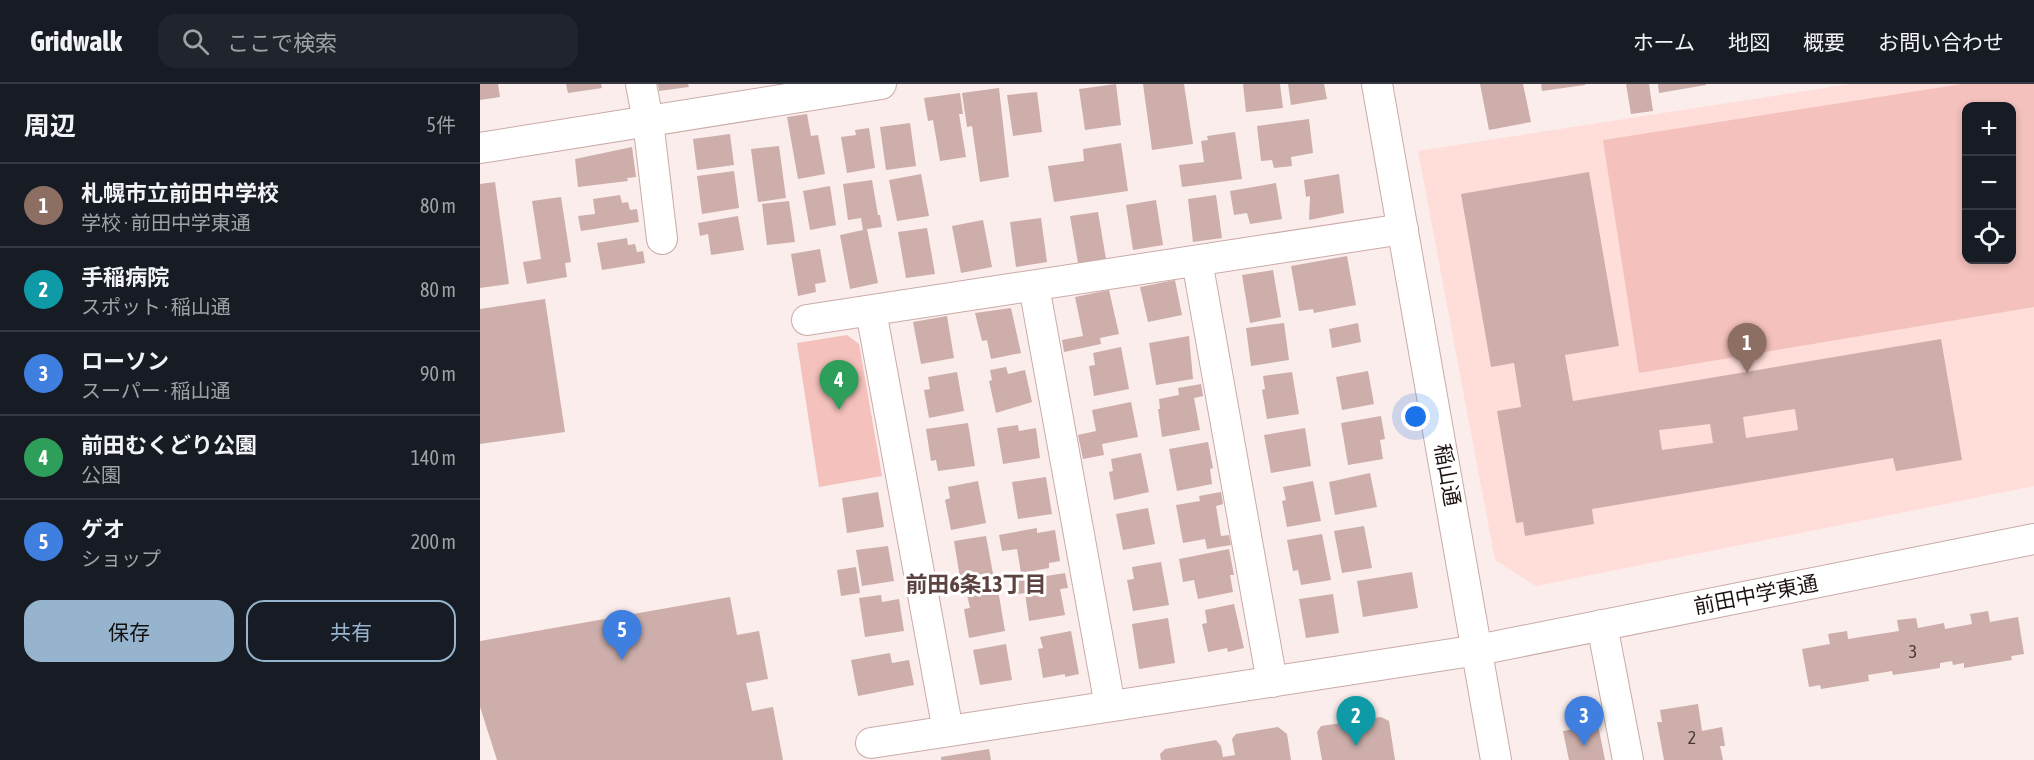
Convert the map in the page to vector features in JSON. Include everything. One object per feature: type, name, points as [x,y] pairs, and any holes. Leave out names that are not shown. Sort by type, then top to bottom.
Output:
[{"type":"street","points":[[641,84],[648,121],[662,239]]},
{"type":"street","points":[[480,148],[881,84]]},
{"type":"street","name":"稲山通","points":[[1377,84],[1496,760]]},
{"type":"street","points":[[807,320],[1403,229]]},
{"type":"street","points":[[1197,261],[1272,682]]},
{"type":"street","points":[[1034,286],[1110,706]]},
{"type":"street","points":[[871,311],[948,731]]},
{"type":"street","name":"前田中学東通","points":[[871,743],[1478,650],[2034,539]]},
{"type":"street","points":[[1602,625],[1628,760]]},
{"type":"shaded area","points":[[1851,84],[2034,84],[2034,486],[1536,586],[1495,560],[1418,151]]},
{"type":"shaded area","points":[[1962,84],[2034,84],[2034,307],[1639,373],[1603,140]]},
{"type":"shaded area","points":[[847,335],[859,344],[882,476],[819,487],[797,343]]},
{"type":"building","points":[[480,84],[498,84],[500,97],[480,100]]},
{"type":"building","points":[[566,84],[601,84],[602,88],[568,93]]},
{"type":"building","points":[[658,84],[688,84],[689,87],[659,91]]},
{"type":"building","points":[[1116,84],[1121,125],[1085,130],[1079,89]]},
{"type":"building","points":[[1143,84],[1184,84],[1193,144],[1152,150]]},
{"type":"building","points":[[1243,84],[1280,84],[1283,108],[1246,112]]},
{"type":"building","points":[[1288,84],[1324,84],[1327,99],[1291,105]]},
{"type":"building","points":[[1480,84],[1523,84],[1531,122],[1489,130]]},
{"type":"building","points":[[1541,84],[1585,84],[1585,85],[1542,91]]},
{"type":"building","points":[[1626,84],[1649,84],[1653,111],[1631,114]]},
{"type":"building","points":[[1658,84],[1706,84],[1706,85],[1659,93]]},
{"type":"building","points":[[999,88],[1009,177],[980,182],[972,126],[967,127],[962,93]]},
{"type":"building","points":[[1037,92],[1042,132],[1013,136],[1007,95]]},
{"type":"building","points":[[960,93],[963,114],[959,114],[966,157],[940,161],[933,120],[928,121],[924,98]]},
{"type":"building","points":[[807,114],[811,136],[818,135],[825,174],[798,179],[787,117]]},
{"type":"building","points":[[1309,119],[1313,153],[1291,157],[1292,166],[1274,168],[1272,160],[1261,161],[1257,126]]},
{"type":"building","points":[[910,123],[916,166],[886,170],[880,127]]},
{"type":"building","points":[[869,128],[875,168],[847,173],[841,137],[856,135],[855,130]]},
{"type":"building","points":[[1235,132],[1242,179],[1182,187],[1179,165],[1204,162],[1201,141],[1208,140],[1207,136]]},
{"type":"building","points":[[730,134],[734,165],[697,170],[693,139]]},
{"type":"building","points":[[1121,143],[1128,191],[1054,202],[1048,166],[1084,161],[1083,149]]},
{"type":"building","points":[[779,146],[786,198],[758,202],[751,149]]},
{"type":"building","points":[[632,147],[636,177],[627,178],[628,181],[578,187],[575,159]]},
{"type":"building","points":[[734,171],[739,208],[702,214],[697,176]]},
{"type":"building","points":[[1589,172],[1619,346],[1565,355],[1573,401],[1941,339],[1962,460],[1896,471],[1893,458],[1592,509],[1594,524],[1525,536],[1523,522],[1516,523],[1497,411],[1521,407],[1514,363],[1491,367],[1461,194]],"holes":[[[1795,409],[1798,430],[1746,438],[1743,417]],[[1710,424],[1713,443],[1662,450],[1659,430]]]},
{"type":"building","points":[[921,174],[929,216],[897,221],[889,180]]},
{"type":"building","points":[[1339,174],[1344,213],[1309,220],[1310,196],[1306,197],[1304,180]]},
{"type":"building","points":[[872,180],[882,227],[867,229],[878,283],[850,289],[840,235],[863,230],[861,218],[848,220],[843,184]]},
{"type":"building","points":[[495,182],[509,284],[480,288],[480,184]]},
{"type":"building","points":[[1276,183],[1282,219],[1250,224],[1247,213],[1234,215],[1230,191]]},
{"type":"building","points":[[830,186],[836,225],[810,230],[803,191]]},
{"type":"building","points":[[620,195],[622,203],[628,202],[630,210],[637,209],[639,222],[581,231],[578,216],[595,214],[593,199]]},
{"type":"building","points":[[1216,195],[1222,238],[1193,242],[1188,199]]},
{"type":"building","points":[[561,197],[571,262],[565,263],[567,277],[527,284],[523,262],[541,259],[532,201]]},
{"type":"building","points":[[1156,200],[1163,245],[1133,250],[1126,205]]},
{"type":"building","points":[[789,201],[795,242],[767,245],[762,204]]},
{"type":"building","points":[[1098,212],[1106,259],[1078,263],[1070,216]]},
{"type":"building","points":[[738,216],[744,250],[711,255],[708,234],[700,236],[698,223]]},
{"type":"building","points":[[1041,218],[1047,262],[1016,267],[1010,222]]},
{"type":"building","points":[[983,220],[992,267],[961,273],[952,226]]},
{"type":"building","points":[[927,228],[935,274],[906,278],[898,232]]},
{"type":"building","points":[[627,238],[628,245],[635,244],[637,252],[643,251],[645,263],[602,270],[597,243]]},
{"type":"building","points":[[820,249],[826,282],[815,284],[816,292],[798,296],[791,254]]},
{"type":"building","points":[[1347,256],[1356,305],[1314,313],[1313,309],[1299,311],[1291,266]]},
{"type":"building","points":[[1273,270],[1281,317],[1250,323],[1242,275]]},
{"type":"building","points":[[1175,280],[1182,315],[1148,322],[1140,287]]},
{"type":"building","points":[[1109,290],[1119,334],[1100,338],[1101,344],[1064,352],[1062,340],[1083,336],[1075,297]]},
{"type":"building","points":[[545,299],[565,432],[480,444],[480,309]]},
{"type":"building","points":[[1011,308],[1021,353],[991,359],[987,340],[982,341],[975,313]]},
{"type":"building","points":[[947,316],[954,358],[921,364],[913,322]]},
{"type":"building","points":[[1284,323],[1289,360],[1251,366],[1246,328]]},
{"type":"building","points":[[1358,323],[1361,342],[1332,348],[1329,329]]},
{"type":"building","points":[[1189,336],[1193,379],[1156,385],[1149,343]]},
{"type":"building","points":[[1121,347],[1129,389],[1094,396],[1089,366],[1095,365],[1093,353]]},
{"type":"building","points":[[1006,367],[1008,374],[1025,370],[1032,402],[996,413],[989,381],[992,380],[990,370]]},
{"type":"building","points":[[1368,371],[1374,404],[1342,410],[1336,377]]},
{"type":"building","points":[[957,372],[964,411],[929,418],[924,390],[930,389],[928,377]]},
{"type":"building","points":[[1292,372],[1299,414],[1267,419],[1262,390],[1265,389],[1263,376]]},
{"type":"building","points":[[1201,384],[1203,396],[1194,398],[1200,430],[1162,437],[1159,399],[1179,395],[1178,388]]},
{"type":"building","points":[[1131,402],[1138,437],[1102,444],[1104,455],[1083,459],[1078,435],[1096,431],[1092,410]]},
{"type":"building","points":[[1381,416],[1385,439],[1380,440],[1383,459],[1348,465],[1341,423]]},
{"type":"building","points":[[968,423],[975,466],[938,471],[936,460],[931,461],[926,429]]},
{"type":"building","points":[[1018,425],[1019,431],[1036,428],[1040,458],[1003,464],[997,428]]},
{"type":"building","points":[[1305,428],[1311,466],[1271,473],[1264,435]]},
{"type":"building","points":[[1208,442],[1213,468],[1210,469],[1212,484],[1177,491],[1169,449]]},
{"type":"building","points":[[1141,453],[1149,492],[1114,500],[1109,472],[1113,471],[1111,459]]},
{"type":"building","points":[[1370,473],[1377,507],[1335,515],[1329,482]]},
{"type":"building","points":[[1046,477],[1052,514],[1018,519],[1012,482]]},
{"type":"building","points":[[978,481],[986,523],[951,530],[945,500],[950,498],[948,487]]},
{"type":"building","points":[[1313,481],[1321,521],[1287,527],[1282,501],[1286,500],[1283,487]]},
{"type":"building","points":[[878,492],[884,527],[847,533],[842,498]]},
{"type":"building","points":[[1221,492],[1223,504],[1216,506],[1221,536],[1229,535],[1231,545],[1207,549],[1205,539],[1183,543],[1176,505],[1200,501],[1199,496]]},
{"type":"building","points":[[1148,508],[1155,544],[1123,550],[1116,514]]},
{"type":"building","points":[[1364,526],[1372,568],[1342,573],[1334,531]]},
{"type":"building","points":[[1037,528],[1037,533],[1055,530],[1060,561],[1049,563],[1049,568],[1021,573],[1017,549],[1002,551],[999,535]]},
{"type":"building","points":[[1322,534],[1331,580],[1301,585],[1298,570],[1293,571],[1287,540]]},
{"type":"building","points":[[986,536],[994,579],[961,584],[954,541]]},
{"type":"building","points":[[888,546],[894,581],[862,586],[856,550]]},
{"type":"building","points":[[1229,549],[1234,575],[1230,575],[1233,592],[1198,599],[1194,580],[1183,582],[1179,559]]},
{"type":"building","points":[[1161,562],[1169,605],[1133,611],[1127,580],[1134,579],[1132,567]]},
{"type":"building","points":[[856,567],[860,593],[841,596],[837,570]]},
{"type":"building","points":[[1412,572],[1418,608],[1363,617],[1357,581]]},
{"type":"building","points":[[1065,573],[1068,588],[1060,589],[1065,615],[1029,621],[1025,593],[1018,594],[1016,581]]},
{"type":"building","points":[[998,590],[1005,631],[969,638],[964,609],[970,608],[967,595]]},
{"type":"building","points":[[1333,594],[1339,633],[1306,638],[1299,599]]},
{"type":"building","points":[[881,595],[882,602],[899,599],[904,631],[865,637],[859,598]]},
{"type":"building","points":[[730,597],[737,635],[759,631],[768,679],[746,683],[752,711],[773,707],[783,760],[497,760],[480,707],[480,641]]},
{"type":"building","points":[[1234,604],[1244,648],[1228,652],[1227,648],[1208,652],[1202,624],[1207,623],[1205,610]]},
{"type":"building","points":[[1988,611],[1990,622],[2018,617],[2024,654],[2011,656],[2012,660],[1964,668],[1964,663],[1953,665],[1952,661],[1940,663],[1940,668],[1893,675],[1892,671],[1868,675],[1869,681],[1821,689],[1820,685],[1809,687],[1802,649],[1830,644],[1828,634],[1847,631],[1848,639],[1899,631],[1897,620],[1916,618],[1918,628],[1944,623],[1945,629],[1972,624],[1970,614]]},
{"type":"building","points":[[1168,618],[1175,663],[1139,669],[1132,624]]},
{"type":"building","points":[[1071,631],[1079,674],[1043,678],[1038,649],[1043,648],[1040,637]]},
{"type":"building","points":[[1006,644],[1012,680],[980,685],[973,650]]},
{"type":"building","points":[[890,653],[892,663],[909,660],[914,685],[858,696],[851,660]]},
{"type":"building","points":[[1698,704],[1702,731],[1722,727],[1725,746],[1720,746],[1723,760],[1664,760],[1657,722],[1662,722],[1660,710]]},
{"type":"building","points":[[1381,717],[1389,721],[1395,760],[1322,760],[1317,732],[1321,726]]},
{"type":"building","points":[[1598,725],[1605,760],[1569,760],[1563,731]]},
{"type":"building","points":[[1278,727],[1287,734],[1291,760],[1161,760],[1160,754],[1165,749],[1216,740],[1221,746],[1223,757],[1235,755],[1232,739],[1236,734]]},
{"type":"building","points":[[989,749],[991,760],[941,760],[941,757]]},
{"type":"place","name":"札幌市立前田中学校","points":[[1747,373]]},
{"type":"place","name":"前田むくどり公園","points":[[839,410]]},
{"type":"place","name":"ゲオ","points":[[622,660]]},
{"type":"place","name":"手稲病院","points":[[1356,746]]},
{"type":"place","name":"ローソン","points":[[1584,746]]},
{"type":"district","name":"前田6条13丁目","points":[[976,584]]}]
